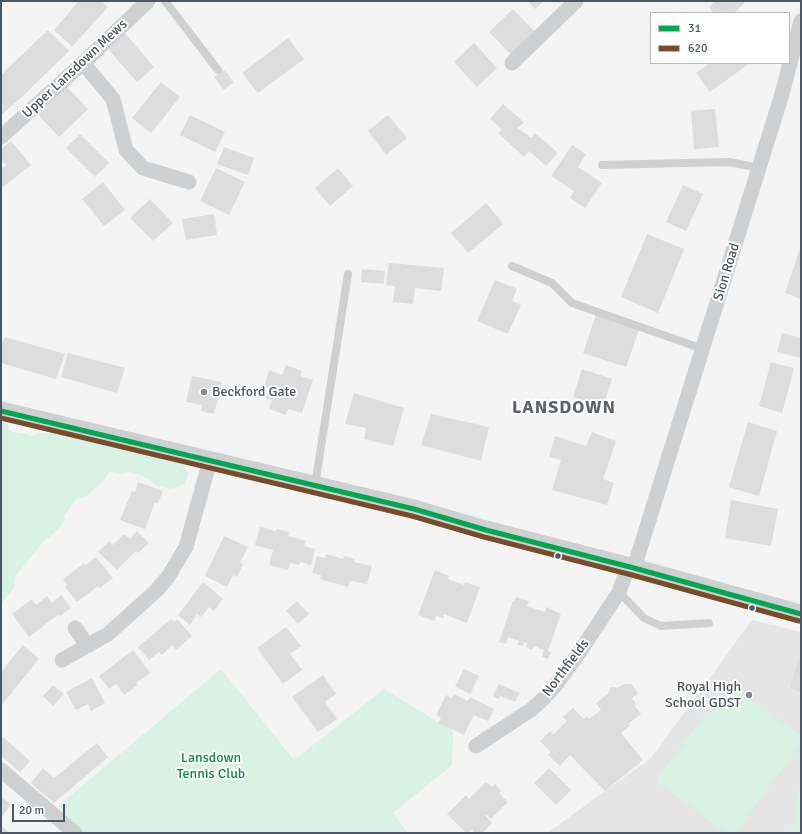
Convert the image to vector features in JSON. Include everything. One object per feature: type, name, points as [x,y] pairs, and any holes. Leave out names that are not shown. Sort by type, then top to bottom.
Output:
[{"type":"street","name":"Upper Lansdown Mews","points":[[1,137],[83,63],[148,1]]},
{"type":"street","points":[[512,63],[576,1]]},
{"type":"street","name":"Sion Road","points":[[790,63],[801,21]]},
{"type":"street","points":[[83,63],[113,99],[126,150],[143,168],[189,182]]},
{"type":"street","name":"Sion Road","points":[[631,567],[703,349],[782,94],[790,64]]},
{"type":"street","points":[[1,410],[414,509],[494,532],[631,567],[801,614]]},
{"type":"street","points":[[62,660],[108,634],[156,591],[168,577],[186,547],[210,460]]},
{"type":"street","name":"Northfields","points":[[476,746],[518,719],[544,698],[574,662],[618,592],[631,567]]},
{"type":"street","points":[[75,628],[88,646]]},
{"type":"street","points":[[1,770],[76,833]]},
{"type":"lane","points":[[165,1],[218,70]]},
{"type":"lane","points":[[602,165],[729,162],[759,168]]},
{"type":"lane","points":[[512,266],[552,283],[572,302],[703,349]]},
{"type":"lane","points":[[314,485],[348,274]]},
{"type":"lane","points":[[618,592],[644,618],[661,626],[709,623]]},
{"type":"shaded area","name":"Royal High School GDST","points":[[752,620],[801,632],[801,833],[547,833],[651,758]]},
{"type":"green space","points":[[1,420],[7,421],[10,431],[33,436],[38,433],[76,433],[181,459],[188,474],[185,484],[171,489],[157,486],[149,479],[130,472],[117,474],[110,471],[103,481],[84,498],[76,499],[64,516],[65,519],[60,527],[45,540],[16,575],[14,588],[1,604]]},
{"type":"green space","name":"Lansdown Tennis Club","points":[[221,669],[294,760],[384,689],[453,731],[452,765],[393,813],[408,833],[84,833],[58,806]]},
{"type":"green space","points":[[728,683],[801,736],[801,744],[735,833],[726,833],[656,781]]},
{"type":"green space","points":[[801,784],[801,833],[772,833],[783,832],[795,821],[794,806]]},
{"type":"building","points":[[79,1],[101,1],[108,7],[72,47],[54,30]]},
{"type":"building","points":[[528,1],[544,1],[535,9]]},
{"type":"building","points":[[715,1],[746,1],[735,12],[713,12],[709,7]]},
{"type":"building","points":[[513,9],[537,34],[513,57],[489,32]]},
{"type":"building","points":[[48,30],[69,51],[1,115],[1,75]]},
{"type":"building","points":[[124,32],[154,67],[137,82],[107,48]]},
{"type":"building","points":[[288,38],[304,59],[258,93],[242,73]]},
{"type":"building","points":[[474,43],[497,68],[477,87],[454,62]]},
{"type":"building","points":[[709,64],[749,64],[710,92],[696,73]]},
{"type":"building","points":[[224,70],[234,82],[224,90],[214,77]]},
{"type":"building","points":[[161,82],[180,97],[151,133],[132,118]]},
{"type":"building","points":[[67,87],[88,109],[59,137],[38,115]]},
{"type":"building","points":[[503,104],[524,122],[518,128],[531,138],[535,133],[558,153],[546,166],[529,151],[524,157],[498,133],[502,129],[490,119]]},
{"type":"building","points":[[715,109],[719,147],[694,149],[691,111]]},
{"type":"building","points":[[190,115],[225,132],[215,152],[180,135]]},
{"type":"building","points":[[388,115],[407,138],[386,155],[368,131]]},
{"type":"building","points":[[80,134],[109,163],[95,177],[66,148]]},
{"type":"building","points":[[11,141],[31,165],[3,187],[1,184],[1,169],[6,165],[1,159],[1,149]]},
{"type":"building","points":[[572,145],[586,154],[578,167],[602,183],[585,208],[570,198],[574,191],[551,176]]},
{"type":"building","points":[[224,147],[254,158],[248,175],[217,164]]},
{"type":"building","points":[[216,168],[245,182],[229,215],[200,201]]},
{"type":"building","points":[[338,168],[353,186],[330,206],[315,188]]},
{"type":"building","points":[[103,182],[125,210],[104,226],[82,199]]},
{"type":"building","points":[[683,185],[703,194],[686,231],[666,222]]},
{"type":"building","points":[[150,199],[173,223],[153,241],[130,218]]},
{"type":"building","points":[[486,203],[503,224],[468,253],[451,233]]},
{"type":"building","points":[[214,214],[217,235],[186,240],[182,219]]},
{"type":"building","points":[[647,234],[684,249],[658,313],[621,297]]},
{"type":"building","points":[[801,246],[801,299],[785,293]]},
{"type":"building","points":[[389,263],[444,268],[441,291],[415,288],[413,304],[393,302],[395,286],[386,285]]},
{"type":"building","points":[[362,269],[385,271],[384,284],[361,282]]},
{"type":"building","points":[[495,280],[517,289],[512,301],[521,305],[508,334],[477,321]]},
{"type":"building","points":[[597,312],[640,327],[626,367],[583,353]]},
{"type":"building","points":[[782,333],[801,338],[801,358],[777,352]]},
{"type":"building","points":[[5,337],[65,354],[56,379],[1,363],[1,346]]},
{"type":"building","points":[[68,353],[125,368],[117,393],[61,377]]},
{"type":"building","points":[[771,362],[794,368],[782,413],[759,406]]},
{"type":"building","points":[[286,365],[302,371],[300,376],[313,380],[302,413],[288,409],[286,415],[269,409],[272,400],[265,398],[268,389],[264,387],[269,370],[282,375]]},
{"type":"building","points":[[582,369],[612,379],[603,407],[573,397]]},
{"type":"building","name":"Beckford Gate","points":[[192,376],[222,382],[214,414],[201,411],[202,405],[186,402]]},
{"type":"building","points":[[354,393],[404,408],[393,446],[364,439],[366,428],[345,424]]},
{"type":"building","points":[[431,414],[489,427],[481,461],[421,445]]},
{"type":"building","points":[[748,422],[777,431],[759,496],[729,487]]},
{"type":"building","points":[[592,432],[616,441],[603,479],[614,483],[607,505],[552,490],[561,460],[549,457],[555,436],[586,446]]},
{"type":"building","points":[[138,482],[163,491],[158,503],[155,502],[145,529],[120,520],[132,491],[135,492]]},
{"type":"building","points":[[731,500],[778,509],[771,546],[725,538]]},
{"type":"building","points":[[260,527],[276,531],[277,529],[289,532],[288,536],[306,541],[304,546],[315,549],[311,565],[300,562],[299,565],[290,563],[288,570],[269,565],[273,550],[255,545]]},
{"type":"building","points":[[137,531],[149,543],[138,553],[136,551],[117,570],[98,552],[109,541],[113,545],[124,534],[130,539]]},
{"type":"building","points":[[224,536],[248,547],[240,563],[243,564],[237,577],[233,575],[227,587],[205,576]]},
{"type":"building","points":[[326,554],[343,559],[344,556],[355,559],[354,562],[372,566],[367,584],[350,581],[348,587],[320,579],[321,575],[312,573],[317,556],[325,558]]},
{"type":"building","points":[[96,557],[113,578],[100,588],[98,586],[77,602],[65,587],[67,585],[63,579],[84,563],[86,565]]},
{"type":"building","points":[[435,570],[449,576],[448,579],[464,585],[465,582],[480,587],[467,623],[444,614],[443,618],[436,616],[434,621],[418,615]]},
{"type":"building","points":[[203,582],[223,599],[214,611],[209,607],[201,617],[197,614],[190,625],[178,615]]},
{"type":"building","points":[[61,595],[71,608],[60,616],[59,614],[29,637],[12,614],[32,599],[36,605],[47,596],[52,603]]},
{"type":"building","points":[[516,597],[529,601],[527,606],[545,612],[546,607],[561,614],[548,651],[551,652],[548,659],[542,657],[544,650],[534,646],[532,650],[526,647],[527,643],[524,642],[523,646],[518,645],[519,641],[508,637],[506,644],[499,642],[513,601],[514,602]]},
{"type":"building","points":[[297,601],[309,614],[298,624],[286,611]]},
{"type":"building","points":[[171,619],[174,622],[177,619],[192,636],[176,650],[172,645],[162,655],[159,652],[149,660],[138,647]]},
{"type":"building","points":[[286,627],[301,646],[290,654],[302,670],[283,684],[257,648]]},
{"type":"building","points":[[23,645],[39,659],[1,706],[1,672]]},
{"type":"building","points":[[133,650],[150,673],[136,683],[138,685],[124,695],[116,684],[109,689],[99,676]]},
{"type":"building","points":[[798,659],[801,660],[801,692],[790,688]]},
{"type":"building","points":[[464,669],[479,676],[470,694],[455,686]]},
{"type":"building","points":[[323,675],[336,694],[325,702],[337,719],[318,732],[292,697]]},
{"type":"building","points":[[92,678],[105,703],[91,711],[88,704],[76,710],[66,692]]},
{"type":"building","points":[[499,684],[520,693],[515,702],[500,696],[499,699],[493,696]]},
{"type":"building","points":[[624,684],[631,684],[638,693],[632,698],[636,704],[634,705],[641,714],[628,724],[630,726],[621,733],[643,760],[605,791],[570,755],[560,766],[548,755],[551,752],[540,741],[550,731],[553,735],[567,721],[563,717],[573,708],[584,719],[587,716],[589,719],[601,710],[596,703],[609,693],[610,688],[618,688]]},
{"type":"building","points":[[53,685],[64,694],[53,706],[43,696]]},
{"type":"building","points":[[454,694],[468,701],[470,697],[494,709],[488,721],[474,715],[464,735],[438,723],[441,718],[436,715],[446,695],[452,698]]},
{"type":"building","points":[[3,737],[30,761],[20,772],[1,756],[1,740]]},
{"type":"building","points":[[97,743],[108,757],[54,803],[31,783],[43,768],[54,778]]},
{"type":"building","points":[[549,768],[571,790],[556,805],[534,783]]},
{"type":"building","points":[[486,782],[492,787],[495,784],[501,791],[499,793],[508,802],[491,819],[486,814],[485,815],[492,823],[482,833],[475,833],[472,829],[466,833],[447,814],[466,795],[469,799]]},
{"type":"building","points":[[2,797],[11,805],[1,818],[1,798]]},
{"type":"building","points":[[1,825],[10,833],[1,833]]},
{"type":"transit line","name":"31","points":[[1,411],[414,509],[486,530],[634,568],[801,614]]},
{"type":"transit line","name":"620","points":[[1,418],[412,516],[484,537],[632,575],[799,621]]},
{"type":"place","name":"Beckford Gate","points":[[204,392]]},
{"type":"place","name":"Royal High School GDST","points":[[749,695]]},
{"type":"district","name":"LANSDOWN","points":[[564,408]]}]
